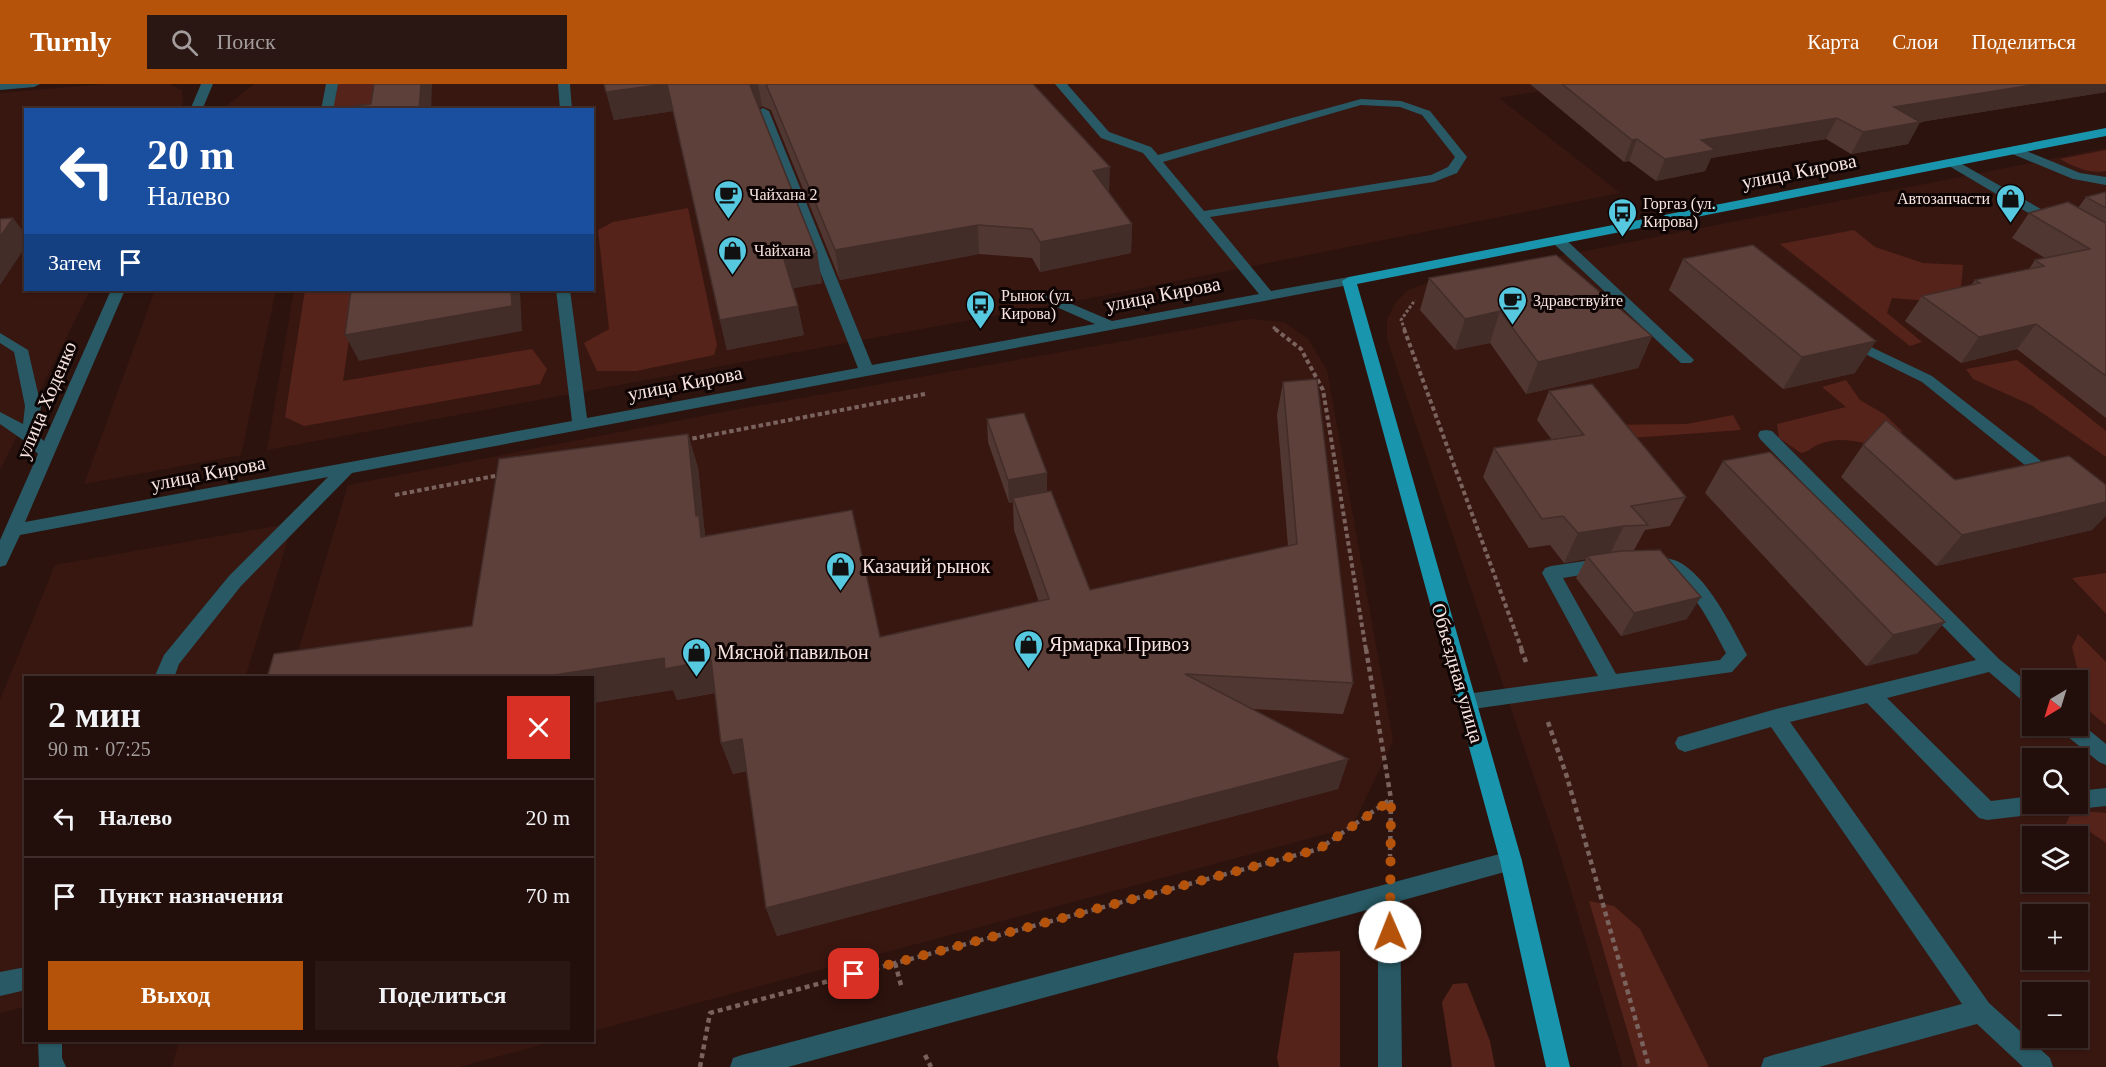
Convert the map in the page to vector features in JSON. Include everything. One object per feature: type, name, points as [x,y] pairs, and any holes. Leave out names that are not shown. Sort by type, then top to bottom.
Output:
[{"type":"main road","name":"улица Кирова","points":[[1349,280],[2106,132]]},
{"type":"main road","name":"Объездная улица","points":[[1349,280],[1511,861],[1558,1067]]},
{"type":"street","points":[[0,87],[34,84]]},
{"type":"street","points":[[197,108],[207,84]]},
{"type":"street","points":[[327,108],[332,84]]},
{"type":"street","points":[[564,84],[567,108]]},
{"type":"street","points":[[1061,84],[1105,135],[1147,150],[1268,296]]},
{"type":"street","points":[[1155,160],[1361,102],[1401,104],[1426,113],[1461,157],[1453,170],[1434,178],[1201,215]]},
{"type":"street","points":[[763,111],[866,370]]},
{"type":"street","points":[[2014,150],[2077,176],[2106,181]]},
{"type":"street","points":[[1953,162],[2067,230]]},
{"type":"street","points":[[1557,240],[1686,360]]},
{"type":"street","name":"улица Кирова","points":[[14,530],[1349,280]]},
{"type":"street","name":"улица Ходенко","points":[[0,560],[118,291]]},
{"type":"street","points":[[563,291],[580,424]]},
{"type":"street","points":[[1041,295],[1110,325]]},
{"type":"street","points":[[1833,333],[1927,379],[2061,486]]},
{"type":"street","points":[[0,337],[21,350],[33,406],[29,436]]},
{"type":"street","points":[[0,417],[29,436],[47,453]]},
{"type":"street","points":[[1766,435],[1992,664],[2022,689]]},
{"type":"street","points":[[165,676],[171,660],[235,581],[347,468]]},
{"type":"street","points":[[1466,702],[1725,667],[1737,655],[1694,583],[1669,563],[1645,564]]},
{"type":"street","points":[[1610,681],[1551,573],[1621,564]]},
{"type":"street","points":[[1685,743],[1776,717],[1992,664]]},
{"type":"street","points":[[1871,694],[1987,811],[2022,807]]},
{"type":"street","points":[[1776,717],[1981,1011],[2041,1067]]},
{"type":"street","points":[[2081,736],[2106,756]]},
{"type":"street","points":[[2088,799],[2106,797]]},
{"type":"street","points":[[742,1067],[1511,861]]},
{"type":"street","points":[[1389,894],[1390,1067]]},
{"type":"street","points":[[0,984],[24,978]]},
{"type":"street","points":[[1773,1067],[1981,1011]]},
{"type":"street","points":[[50,1042],[50,1064],[54,1067]]},
{"type":"path","points":[[1273,327],[1301,349],[1323,390],[1391,800],[1389,894]]},
{"type":"path","points":[[700,1067],[710,1013],[1319,849],[1391,800]]},
{"type":"shaded area","points":[[105,84],[169,84],[182,90],[183,103],[180,108],[24,108],[24,291],[90,291],[0,470],[0,93]]},
{"type":"shaded area","points":[[254,84],[1582,84],[1499,98],[1620,193],[1101,296],[267,450],[294,291],[594,291],[594,108],[224,108]]},
{"type":"shaded area","points":[[338,84],[376,84],[374,108],[332,108]]},
{"type":"shaded area","points":[[2106,148],[2106,1067],[1623,1067],[1560,854],[1387,339],[1387,319],[1396,302],[1408,290],[1429,282]]},
{"type":"shaded area","points":[[2106,150],[2106,171],[2094,172],[2082,169],[2060,159]]},
{"type":"shaded area","points":[[688,208],[717,345],[714,355],[636,371],[597,371],[584,343],[609,329],[598,230],[613,222]]},
{"type":"shaded area","points":[[1854,230],[1875,247],[1923,263],[1963,265],[1961,287],[1929,301],[1892,298],[1887,313],[1922,342],[1910,346],[1780,244]]},
{"type":"shaded area","points":[[155,291],[276,291],[241,455],[84,484]]},
{"type":"shaded area","points":[[305,291],[356,291],[343,381],[532,349],[547,369],[540,384],[304,426],[285,417]]},
{"type":"shaded area","name":"Казачий рынок","points":[[1249,319],[1284,322],[1308,339],[1327,370],[1393,741],[1352,827],[594,1031],[594,676],[291,676],[348,485],[722,412]]},
{"type":"shaded area","points":[[2017,360],[2106,431],[2106,457],[2031,405],[1973,379],[1966,369]]},
{"type":"shaded area","points":[[1846,380],[1860,400],[1884,414],[1902,431],[1883,448],[1850,440],[1834,440],[1801,453],[1779,438],[1777,424],[1846,407],[1822,387]]},
{"type":"shaded area","points":[[1733,415],[1741,430],[1603,440],[1592,425],[1687,424]]},
{"type":"shaded area","points":[[293,523],[246,676],[24,676],[24,1007],[0,1013],[0,700],[55,565]]},
{"type":"shaded area","points":[[2106,573],[2106,614],[2072,578]]},
{"type":"shaded area","points":[[2078,634],[2106,662],[2106,725],[2088,710],[2088,670],[2078,670],[2072,647]]},
{"type":"shaded area","points":[[2088,811],[2106,813],[2106,843],[2088,830],[2088,826],[2066,824],[2070,814],[2088,814]]},
{"type":"shaded area","points":[[1589,901],[1614,906],[1640,929],[1709,1067],[1638,1067]]},
{"type":"shaded area","points":[[1340,951],[1340,1067],[1279,1067],[1277,1058],[1294,953]]},
{"type":"shaded area","points":[[1467,983],[1490,1041],[1495,1067],[1452,1067],[1442,1002],[1453,984]]},
{"type":"shaded area","points":[[179,1042],[552,1042],[459,1067],[172,1067]]},
{"type":"building","points":[[374,84],[421,84],[419,108],[342,108],[371,104]]},
{"type":"building","points":[[604,84],[666,84],[606,92]]},
{"type":"building","points":[[667,84],[750,84],[817,253],[784,259],[798,306],[720,320]]},
{"type":"building","points":[[766,84],[1033,84],[1110,167],[1093,171],[1132,224],[1040,242],[1032,229],[978,225],[835,250]]},
{"type":"building","points":[[1562,84],[2039,84],[1894,107],[1920,122],[1863,132],[1837,118],[1701,140],[1715,150],[1665,159],[1637,139],[1632,140]]},
{"type":"building","points":[[2106,192],[2106,208],[2086,197]]},
{"type":"building","points":[[2068,202],[2106,223],[2106,376],[2036,324],[1979,337],[1922,296],[1980,283],[1975,280],[2044,266],[2035,260],[2090,249],[2029,213]]},
{"type":"building","points":[[13,218],[0,237],[0,219]]},
{"type":"building","points":[[1753,245],[1876,341],[1802,357],[1683,259]]},
{"type":"building","points":[[1556,255],[1652,336],[1538,362],[1500,311],[1465,319],[1429,278]]},
{"type":"building","points":[[351,291],[511,291],[512,306],[345,335]]},
{"type":"building","points":[[1317,379],[1353,683],[1185,674],[1348,759],[766,908],[742,739],[721,743],[711,660],[665,669],[664,658],[548,676],[268,676],[274,654],[472,626],[499,459],[688,434],[696,516],[699,515],[701,537],[852,510],[880,637],[1049,599],[1013,498],[1051,491],[1090,590],[1297,544],[1283,382]]},
{"type":"building","points":[[1592,384],[1686,497],[1631,506],[1648,525],[1578,533],[1563,516],[1542,519],[1494,448],[1584,435],[1549,391]]},
{"type":"building","points":[[1024,413],[1047,473],[1008,480],[987,419]]},
{"type":"building","points":[[1886,420],[1955,480],[2069,456],[2106,485],[2106,502],[1962,535],[1863,445]]},
{"type":"building","points":[[1770,452],[1945,622],[1893,635],[1723,461]]},
{"type":"building","points":[[1660,550],[1701,597],[1634,613],[1587,556],[1621,551]]},
{"type":"place","name":"Чайхана 2","points":[[728,220]]},
{"type":"place","name":"Автозапчасти","points":[[2011,224]]},
{"type":"place","name":"Горгаз (ул. Кирова)","points":[[1622,238]]},
{"type":"place","name":"Чайхана","points":[[733,276]]},
{"type":"place","name":"Здравствуйте","points":[[1512,326]]},
{"type":"place","name":"Рынок (ул. Кирова)","points":[[980,330]]},
{"type":"place","name":"Казачий рынок","points":[[841,592]]},
{"type":"place","name":"Ярмарка Привоз","points":[[1028,670]]},
{"type":"place","name":"Мясной павильон","points":[[696,678]]},
{"type":"route","points":[[854,974],[1319,849],[1391,800],[1390,932]]}]
